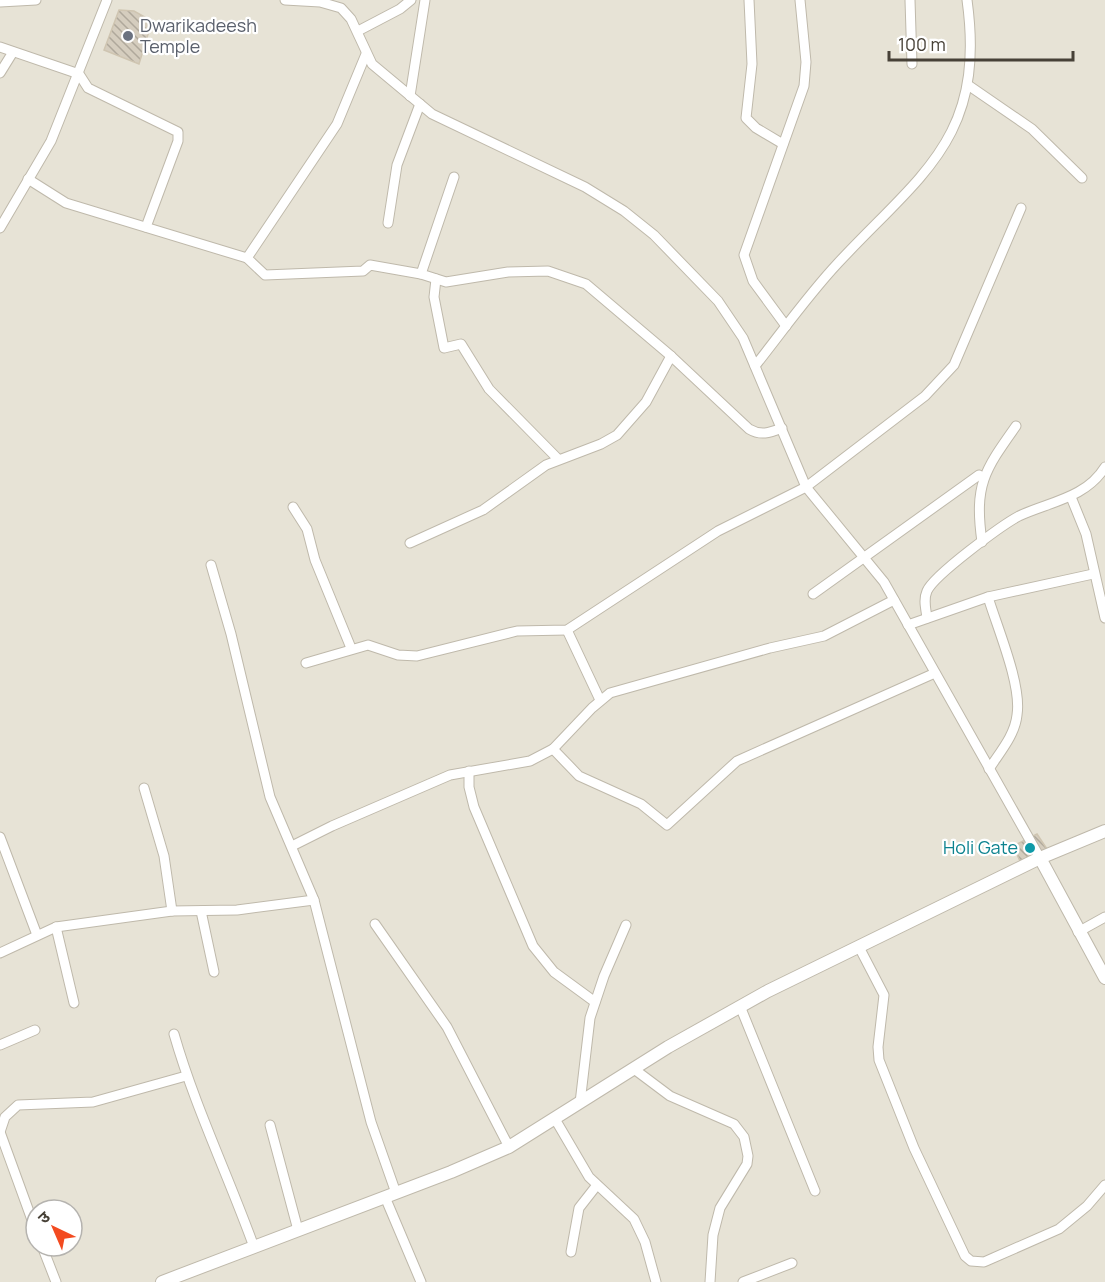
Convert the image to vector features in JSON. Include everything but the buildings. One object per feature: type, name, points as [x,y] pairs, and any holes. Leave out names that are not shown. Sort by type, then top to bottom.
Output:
[{"type":"street","points":[[0,2],[36,0]]},
{"type":"street","points":[[0,228],[51,141],[107,0]]},
{"type":"street","points":[[285,0],[330,3],[341,8],[358,31],[366,54],[379,71],[420,104],[448,124],[585,187],[624,211],[654,235],[718,301],[743,338],[806,488],[884,582],[1105,978]]},
{"type":"street","points":[[358,31],[400,9],[411,0]]},
{"type":"street","points":[[410,96],[425,0]]},
{"type":"street","points":[[749,0],[752,64],[745,114],[756,128],[783,144]]},
{"type":"street","points":[[786,326],[753,281],[744,255],[804,86],[806,62],[800,0]]},
{"type":"street","points":[[910,0],[912,64]]},
{"type":"street","points":[[755,366],[837,264],[907,194],[944,147],[959,117],[968,85],[972,37],[967,0]]},
{"type":"street","points":[[0,47],[78,75],[88,87],[178,132],[178,141],[146,227]]},
{"type":"street","points":[[0,73],[13,52]]},
{"type":"street","points":[[247,258],[338,124],[366,54]]},
{"type":"street","points":[[968,85],[1032,129],[1082,178]]},
{"type":"street","points":[[388,223],[397,165],[420,104]]},
{"type":"street","points":[[421,274],[454,177]]},
{"type":"street","points":[[28,179],[66,203],[247,258],[265,275],[363,271],[370,265],[421,274],[446,282],[508,272],[548,271],[586,284],[671,356],[748,429],[757,434],[766,434],[782,428]]},
{"type":"street","points":[[306,663],[351,648],[368,645],[398,656],[417,656],[518,631],[567,630],[718,531],[806,488],[925,396],[954,364],[1022,208]]},
{"type":"street","points":[[436,279],[434,297],[444,348],[461,344],[489,389],[558,459]]},
{"type":"street","points":[[410,543],[483,510],[558,459],[601,444],[617,435],[646,402],[671,356]]},
{"type":"street","points":[[982,542],[978,511],[984,477],[992,460],[1016,426]]},
{"type":"street","points":[[927,618],[924,600],[930,585],[982,542],[1020,516],[1071,496],[1094,481],[1105,467]]},
{"type":"street","points":[[813,594],[979,476]]},
{"type":"street","points":[[1071,496],[1081,516],[1105,618]]},
{"type":"street","points":[[293,507],[307,529],[315,560],[351,648]]},
{"type":"street","points":[[211,565],[231,634],[270,797],[314,900],[391,1195],[421,1282]]},
{"type":"street","points":[[908,625],[988,597],[1094,576],[1105,580]]},
{"type":"street","points":[[988,597],[1008,659],[1018,703],[1013,730],[990,769]]},
{"type":"street","points":[[292,846],[332,826],[450,775],[530,761],[553,749],[600,700],[620,690],[770,648],[824,636],[894,600]]},
{"type":"street","points":[[567,630],[600,700]]},
{"type":"street","points":[[553,749],[579,776],[641,804],[668,825],[737,761],[936,673]]},
{"type":"street","points":[[469,771],[469,787],[474,807],[533,946],[554,972],[595,1002]]},
{"type":"street","points":[[144,788],[164,856],[172,911]]},
{"type":"street","points":[[162,1282],[391,1195],[509,1147],[740,1006],[1040,858],[1105,831]]},
{"type":"street","points":[[0,837],[37,935]]},
{"type":"street","points":[[2,948],[56,927],[172,911],[237,910],[314,900]]},
{"type":"street","points":[[201,911],[214,972]]},
{"type":"street","points":[[1078,932],[1105,917]]},
{"type":"street","points":[[375,924],[447,1028],[509,1147]]},
{"type":"street","points":[[580,1103],[590,1018],[626,925]]},
{"type":"street","points":[[56,927],[74,1003]]},
{"type":"street","points":[[859,947],[884,995],[878,1047],[879,1060],[914,1148],[965,1256],[970,1261],[984,1262],[1059,1228],[1087,1206],[1105,1185]]},
{"type":"street","points":[[740,1006],[815,1191]]},
{"type":"street","points":[[0,1045],[34,1030]]},
{"type":"street","points":[[174,1034],[186,1076],[230,1179],[254,1247]]},
{"type":"street","points":[[634,1069],[670,1096],[734,1124],[744,1137],[748,1155],[747,1164],[720,1208],[713,1235],[710,1282]]},
{"type":"street","points":[[24,1198],[0,1132],[5,1117],[18,1105],[93,1102],[186,1076]]},
{"type":"street","points":[[555,1119],[582,1168],[634,1219],[645,1242],[656,1282]]},
{"type":"street","points":[[270,1125],[298,1230]]},
{"type":"street","points":[[571,1252],[579,1208],[597,1185]]},
{"type":"street","points":[[47,1258],[56,1282]]},
{"type":"street","points":[[743,1282],[792,1263]]},
{"type":"shaded area","points":[[0,0],[1105,0],[1105,1282],[0,1282]]},
{"type":"place","name":"Dwarikadeesh Temple","points":[[128,36]]},
{"type":"place","name":"Holi Gate","points":[[1030,848]]}]
